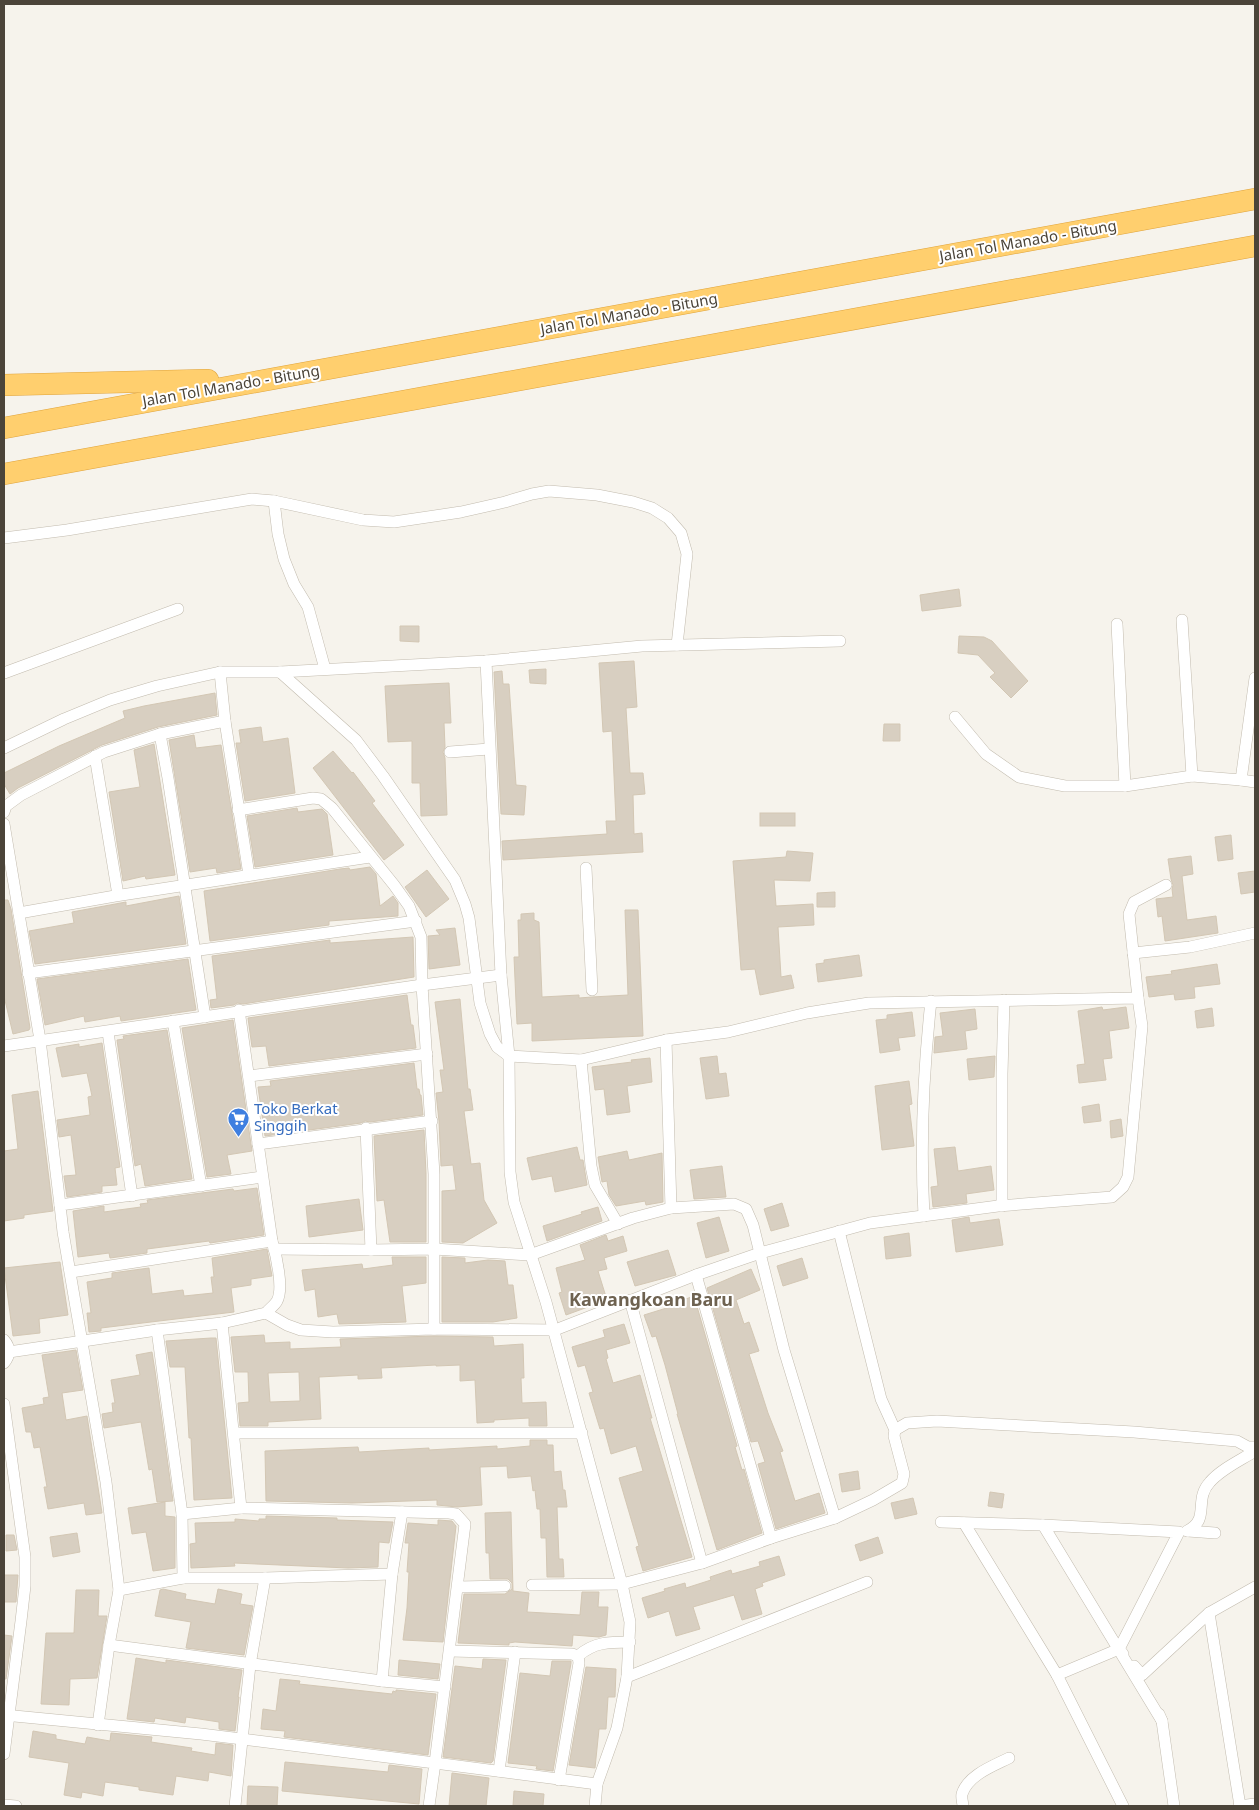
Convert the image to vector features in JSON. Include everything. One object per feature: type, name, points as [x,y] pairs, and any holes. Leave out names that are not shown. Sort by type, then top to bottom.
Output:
[{"type":"highway","name":"Jalan Tol Manado - Bitung","points":[[4,428],[1255,199]]},
{"type":"highway","points":[[4,474],[1255,246]]},
{"type":"highway","points":[[4,385],[278,378]]},
{"type":"street","points":[[4,538],[67,530],[252,499],[274,501],[363,520],[394,522],[461,512],[549,491],[597,495],[652,508],[668,518],[681,533],[687,554],[677,645]]},
{"type":"street","points":[[274,501],[278,534],[284,560],[294,584],[308,608],[325,669]]},
{"type":"street","points":[[4,673],[178,610]]},
{"type":"street","points":[[1182,620],[1192,776]]},
{"type":"street","points":[[1117,624],[1125,786]]},
{"type":"street","points":[[4,748],[64,719],[110,700],[157,686],[220,672],[280,672],[486,661],[642,646],[840,641]]},
{"type":"street","points":[[486,661],[501,975],[509,1056],[510,1172],[514,1202],[554,1330],[628,1610],[630,1642],[627,1678],[617,1728],[597,1784],[595,1806]]},
{"type":"street","points":[[220,672],[225,721],[249,875]]},
{"type":"street","points":[[280,672],[356,740],[384,776],[455,880],[465,904],[468,918],[480,1003],[490,1034],[497,1047],[509,1056],[581,1060],[666,1040],[728,1032],[808,1013],[870,1003],[1138,998]]},
{"type":"street","points":[[1241,780],[1255,678]]},
{"type":"street","points":[[955,717],[986,754],[1019,777],[1065,786],[1125,786],[1192,776],[1255,782]]},
{"type":"street","points":[[5,808],[21,795],[95,756],[160,734],[225,721]]},
{"type":"street","points":[[160,734],[205,1017]]},
{"type":"street","points":[[450,752],[490,750]]},
{"type":"street","points":[[95,756],[118,896]]},
{"type":"street","points":[[238,810],[313,798],[321,799],[332,808],[394,885],[409,906],[416,921],[421,937],[422,985],[432,1120],[434,1329]]},
{"type":"street","points":[[4,824],[40,1040],[60,1205],[106,1482],[119,1590],[98,1725]]},
{"type":"street","points":[[19,913],[370,856]]},
{"type":"street","points":[[586,868],[592,990]]},
{"type":"street","points":[[266,1313],[287,1325],[301,1330],[333,1332],[434,1329],[554,1330],[696,1275],[760,1253],[870,1223],[1002,1206],[1112,1197],[1123,1187],[1128,1177],[1142,1026],[1132,953],[1129,914],[1134,902],[1166,884]]},
{"type":"street","points":[[28,973],[416,921]]},
{"type":"street","points":[[1132,953],[1190,947],[1255,933]]},
{"type":"street","points":[[4,1046],[108,1032],[239,1010],[501,975]]},
{"type":"street","points":[[1002,1206],[1004,1000]]},
{"type":"street","points":[[924,1216],[921,1163],[922,1110],[931,1001]]},
{"type":"street","points":[[9,1352],[222,1322],[266,1313],[277,1301],[279,1290],[239,1010]]},
{"type":"street","points":[[173,1020],[201,1186]]},
{"type":"street","points":[[108,1032],[132,1196]]},
{"type":"street","points":[[666,1040],[671,1208]]},
{"type":"street","points":[[249,1076],[427,1054]]},
{"type":"street","points":[[581,1060],[590,1166],[595,1185],[618,1224]]},
{"type":"street","points":[[258,1144],[432,1120]]},
{"type":"street","points":[[366,1128],[371,1250]]},
{"type":"street","points":[[60,1205],[262,1177]]},
{"type":"street","points":[[71,1272],[273,1245],[371,1250],[434,1249],[530,1255],[618,1224],[671,1208],[734,1204],[746,1209],[753,1225],[784,1350],[835,1518]]},
{"type":"street","points":[[532,1585],[622,1584],[702,1563],[771,1538],[835,1518],[873,1500],[902,1483],[904,1474],[894,1436],[895,1430],[881,1399],[839,1231]]},
{"type":"street","points":[[696,1275],[771,1538]]},
{"type":"street","points":[[630,1300],[702,1563]]},
{"type":"street","points":[[222,1322],[240,1508]]},
{"type":"street","points":[[156,1330],[182,1514],[183,1578]]},
{"type":"street","points":[[4,1340],[9,1352],[8,1358],[4,1363]]},
{"type":"street","points":[[4,1404],[25,1557],[25,1586],[6,1715],[4,1754]]},
{"type":"street","points":[[895,1430],[907,1423],[915,1422],[980,1423],[1208,1438],[1237,1441],[1248,1447],[1255,1447]]},
{"type":"street","points":[[234,1434],[582,1433]]},
{"type":"street","points":[[1057,1675],[1119,1650],[1183,1532],[1196,1527],[1201,1518],[1202,1493],[1210,1481],[1255,1451]]},
{"type":"street","points":[[182,1514],[240,1508],[449,1513],[456,1514],[463,1520],[465,1533],[429,1806]]},
{"type":"street","points":[[382,1681],[392,1574],[402,1512]]},
{"type":"street","points":[[941,1522],[1215,1533]]},
{"type":"street","points":[[964,1523],[1057,1675],[1123,1806]]},
{"type":"street","points":[[1042,1525],[1162,1721]]},
{"type":"street","points":[[119,1590],[183,1578],[265,1578],[392,1574]]},
{"type":"street","points":[[235,1806],[250,1665],[265,1578]]},
{"type":"street","points":[[627,1678],[867,1582]]},
{"type":"street","points":[[458,1587],[505,1586]]},
{"type":"street","points":[[1142,1675],[1209,1613],[1255,1587]]},
{"type":"street","points":[[1209,1613],[1240,1806],[1255,1804]]},
{"type":"street","points":[[578,1656],[591,1646],[609,1642],[630,1642]]},
{"type":"street","points":[[109,1645],[250,1665],[445,1687]]},
{"type":"street","points":[[1119,1650],[1142,1675],[1162,1721],[1174,1806]]},
{"type":"street","points":[[450,1651],[572,1654],[578,1656]]},
{"type":"street","points":[[500,1772],[515,1652]]},
{"type":"street","points":[[558,1780],[579,1663],[578,1656]]},
{"type":"street","points":[[6,1715],[241,1739],[435,1762],[597,1784]]},
{"type":"street","points":[[963,1806],[962,1795],[970,1782],[983,1772],[1009,1758]]},
{"type":"street","points":[[4,1805],[16,1806]]},
{"type":"building","points":[[959,589],[961,606],[922,611],[920,595]]},
{"type":"building","points":[[400,626],[419,626],[419,642],[400,641]]},
{"type":"building","points":[[959,636],[984,637],[992,641],[1028,681],[1011,698],[990,677],[995,673],[978,655],[958,653]]},
{"type":"building","points":[[634,661],[637,707],[626,708],[630,773],[643,773],[645,794],[633,795],[634,834],[642,833],[643,852],[503,860],[502,841],[607,834],[606,821],[616,821],[612,731],[603,732],[599,663]]},
{"type":"building","points":[[546,669],[546,684],[530,683],[529,670]]},
{"type":"building","points":[[502,671],[503,684],[509,684],[516,785],[526,786],[524,815],[501,814],[494,672]]},
{"type":"building","points":[[449,683],[451,723],[444,723],[445,747],[443,752],[445,758],[447,815],[421,816],[420,783],[412,783],[412,741],[388,742],[385,686]]},
{"type":"building","points":[[215,693],[217,715],[158,727],[102,745],[18,788],[10,794],[4,784],[4,773],[59,746],[125,718],[123,711]]},
{"type":"building","points":[[884,724],[900,724],[900,741],[883,741]]},
{"type":"building","points":[[261,727],[263,742],[288,738],[295,793],[245,801],[236,743],[241,743],[239,730]]},
{"type":"building","points":[[194,735],[196,748],[221,745],[241,869],[217,873],[216,868],[190,872],[169,740]]},
{"type":"building","points":[[154,744],[175,875],[146,879],[145,876],[123,881],[109,792],[140,787],[134,750]]},
{"type":"building","points":[[333,751],[353,772],[375,801],[372,803],[404,845],[384,860],[313,768]]},
{"type":"building","points":[[297,808],[298,812],[322,809],[327,814],[333,855],[255,867],[247,816]]},
{"type":"building","points":[[760,813],[795,813],[795,826],[760,826]]},
{"type":"building","points":[[1231,835],[1233,859],[1218,861],[1215,837]]},
{"type":"building","points":[[787,851],[813,853],[810,881],[774,880],[776,906],[813,904],[814,925],[778,927],[781,977],[791,975],[794,988],[760,995],[755,969],[741,970],[733,861],[786,857]]},
{"type":"building","points":[[1191,856],[1193,874],[1182,876],[1187,920],[1216,916],[1218,933],[1165,941],[1162,916],[1158,917],[1156,899],[1173,897],[1173,885],[1168,859]]},
{"type":"building","points":[[370,867],[376,874],[380,906],[393,896],[398,903],[398,916],[329,921],[329,925],[210,941],[204,891],[340,869],[349,868],[350,870]]},
{"type":"building","points":[[427,870],[449,899],[426,917],[405,887]]},
{"type":"building","points":[[1255,871],[1255,892],[1241,894],[1238,873]]},
{"type":"building","points":[[835,892],[835,907],[817,907],[817,893]]},
{"type":"building","points":[[179,896],[186,944],[35,964],[29,931],[74,923],[72,912],[126,902],[126,906]]},
{"type":"building","points":[[4,900],[8,900],[11,909],[30,1028],[29,1030],[13,1034],[4,996]]},
{"type":"building","points":[[625,910],[638,910],[643,1036],[532,1041],[532,1023],[517,1024],[514,957],[519,957],[518,920],[521,920],[521,914],[534,913],[534,920],[539,922],[542,997],[579,995],[579,998],[628,995]]},
{"type":"building","points":[[455,928],[460,965],[429,969],[428,936],[440,935],[436,930]]},
{"type":"building","points":[[413,937],[414,977],[211,1008],[210,1000],[217,999],[212,956],[330,940],[330,943]]},
{"type":"building","points":[[859,955],[862,976],[818,982],[816,964],[824,963],[824,960]]},
{"type":"building","points":[[188,959],[196,1010],[121,1021],[120,1016],[85,1022],[84,1016],[45,1025],[37,979]]},
{"type":"building","points":[[1217,964],[1220,984],[1194,987],[1195,998],[1175,1000],[1174,994],[1149,997],[1146,977],[1172,974],[1171,971]]},
{"type":"building","points":[[407,995],[416,1048],[269,1066],[266,1046],[252,1047],[248,1018]]},
{"type":"building","points":[[460,999],[468,1089],[470,1089],[473,1110],[464,1111],[471,1164],[480,1163],[484,1200],[497,1223],[463,1243],[442,1242],[442,1191],[456,1190],[453,1165],[441,1166],[436,1093],[443,1092],[440,1070],[444,1070],[435,1002]]},
{"type":"building","points":[[1102,1007],[1103,1010],[1126,1007],[1129,1028],[1109,1031],[1112,1058],[1103,1059],[1106,1080],[1079,1083],[1077,1065],[1085,1064],[1078,1011]]},
{"type":"building","points":[[1212,1008],[1214,1026],[1197,1028],[1195,1011]]},
{"type":"building","points":[[975,1009],[977,1029],[965,1031],[967,1049],[934,1053],[935,1037],[943,1036],[940,1013]]},
{"type":"building","points":[[912,1012],[915,1036],[898,1038],[900,1050],[880,1053],[876,1020],[887,1019],[887,1015]]},
{"type":"building","points":[[233,1020],[252,1151],[227,1155],[231,1174],[207,1177],[182,1028]]},
{"type":"building","points":[[167,1030],[192,1179],[145,1186],[141,1164],[135,1166],[117,1040],[124,1039],[123,1036]]},
{"type":"building","points":[[102,1043],[120,1167],[115,1168],[117,1185],[102,1186],[102,1192],[67,1197],[64,1176],[76,1175],[71,1135],[59,1137],[57,1120],[90,1115],[88,1097],[92,1096],[87,1073],[62,1077],[56,1048]]},
{"type":"building","points":[[717,1056],[719,1074],[726,1073],[729,1096],[706,1099],[700,1058]]},
{"type":"building","points":[[995,1056],[994,1077],[969,1080],[967,1059]]},
{"type":"building","points":[[650,1058],[652,1082],[627,1086],[630,1112],[607,1115],[604,1089],[595,1090],[592,1067]]},
{"type":"building","points":[[414,1063],[423,1115],[370,1122],[365,1121],[265,1136],[258,1087],[271,1086],[270,1081]]},
{"type":"building","points":[[909,1081],[912,1104],[909,1105],[914,1146],[882,1150],[875,1086]]},
{"type":"building","points":[[38,1091],[53,1211],[24,1215],[24,1218],[4,1221],[4,1151],[18,1149],[12,1095]]},
{"type":"building","points":[[1099,1104],[1101,1121],[1084,1123],[1082,1107]]},
{"type":"building","points":[[1121,1119],[1123,1136],[1111,1138],[1110,1121]]},
{"type":"building","points":[[424,1130],[426,1242],[390,1242],[384,1200],[377,1201],[374,1136]]},
{"type":"building","points":[[577,1147],[580,1160],[583,1160],[587,1185],[555,1192],[552,1176],[532,1180],[527,1158]]},
{"type":"building","points":[[955,1147],[958,1171],[991,1166],[994,1190],[966,1194],[967,1203],[933,1207],[931,1187],[938,1186],[934,1149]]},
{"type":"building","points":[[627,1151],[629,1160],[662,1153],[663,1202],[646,1205],[645,1201],[616,1206],[609,1195],[607,1181],[602,1182],[598,1157]]},
{"type":"building","points":[[722,1166],[726,1197],[694,1199],[690,1170]]},
{"type":"building","points":[[257,1188],[264,1235],[210,1243],[209,1241],[147,1249],[147,1253],[110,1258],[109,1253],[78,1257],[73,1211],[104,1206],[104,1212],[141,1207],[140,1204],[148,1203],[147,1200],[233,1189],[234,1191]]},
{"type":"building","points":[[359,1199],[363,1230],[309,1237],[306,1206]]},
{"type":"building","points":[[782,1203],[789,1226],[771,1231],[764,1209]]},
{"type":"building","points":[[598,1207],[602,1221],[547,1241],[543,1226]]},
{"type":"building","points":[[719,1217],[729,1251],[706,1258],[697,1223]]},
{"type":"building","points":[[969,1217],[970,1223],[999,1219],[1003,1245],[956,1252],[952,1220]]},
{"type":"building","points":[[909,1233],[911,1256],[886,1259],[884,1237]]},
{"type":"building","points":[[606,1235],[608,1241],[623,1236],[627,1251],[604,1258],[607,1269],[598,1271],[607,1300],[566,1315],[559,1293],[562,1292],[556,1268],[585,1260],[580,1245]]},
{"type":"building","points":[[267,1249],[272,1276],[251,1279],[251,1285],[231,1288],[234,1312],[101,1328],[101,1331],[89,1332],[87,1313],[91,1313],[87,1282],[112,1278],[112,1273],[149,1268],[152,1294],[183,1290],[184,1296],[213,1293],[211,1277],[214,1277],[212,1258]]},
{"type":"building","points":[[668,1250],[676,1275],[635,1286],[627,1262]]},
{"type":"building","points":[[392,1257],[426,1257],[426,1283],[402,1286],[406,1322],[339,1324],[337,1314],[318,1317],[315,1289],[305,1291],[302,1270],[362,1264],[363,1269],[393,1265]]},
{"type":"building","points":[[442,1257],[465,1258],[465,1263],[488,1260],[505,1261],[508,1285],[513,1285],[517,1318],[493,1322],[442,1322]]},
{"type":"building","points":[[802,1258],[808,1278],[783,1286],[777,1266]]},
{"type":"building","points":[[60,1262],[68,1315],[39,1319],[40,1333],[13,1336],[4,1268]]},
{"type":"building","points":[[751,1269],[760,1290],[736,1300],[744,1324],[749,1322],[759,1351],[749,1354],[768,1413],[783,1451],[780,1452],[795,1501],[819,1493],[825,1513],[776,1529],[758,1464],[765,1462],[758,1441],[751,1442],[707,1288]]},
{"type":"building","points":[[694,1296],[737,1446],[735,1447],[742,1470],[744,1469],[762,1533],[717,1550],[656,1336],[652,1337],[644,1315],[673,1306],[672,1304]]},
{"type":"building","points":[[624,1324],[630,1343],[606,1350],[608,1358],[606,1359],[613,1383],[640,1375],[652,1418],[650,1418],[692,1557],[643,1571],[636,1547],[639,1546],[619,1478],[643,1471],[636,1446],[611,1454],[604,1428],[600,1429],[589,1393],[593,1392],[585,1365],[578,1367],[572,1347],[605,1337],[603,1330]]},
{"type":"building","points":[[264,1335],[265,1343],[290,1342],[290,1349],[341,1347],[340,1339],[434,1336],[493,1337],[494,1346],[523,1344],[524,1378],[521,1378],[522,1403],[546,1402],[547,1426],[529,1426],[529,1418],[477,1423],[475,1380],[460,1381],[460,1365],[436,1365],[381,1368],[382,1378],[358,1379],[358,1375],[319,1377],[321,1419],[268,1422],[268,1426],[240,1426],[238,1403],[249,1402],[248,1372],[235,1372],[231,1337]],"holes":[[[299,1372],[300,1401],[270,1402],[268,1373]]]},
{"type":"building","points":[[216,1338],[232,1498],[194,1500],[185,1367],[170,1367],[166,1341]]},
{"type":"building","points":[[76,1350],[83,1390],[62,1393],[66,1420],[87,1416],[102,1513],[86,1515],[84,1503],[48,1509],[44,1487],[47,1487],[40,1447],[34,1448],[31,1432],[26,1432],[22,1408],[44,1404],[43,1398],[49,1397],[42,1355]]},
{"type":"building","points":[[152,1352],[173,1501],[157,1502],[152,1469],[149,1470],[141,1422],[104,1428],[102,1414],[113,1412],[112,1403],[115,1403],[111,1380],[140,1375],[136,1355]]},
{"type":"building","points":[[530,1440],[547,1440],[547,1445],[553,1445],[554,1472],[561,1471],[567,1507],[557,1507],[559,1559],[563,1559],[564,1577],[547,1577],[546,1538],[541,1538],[540,1509],[537,1509],[531,1476],[508,1478],[507,1466],[480,1467],[482,1505],[457,1507],[437,1505],[437,1500],[352,1503],[266,1501],[265,1451],[358,1447],[359,1452],[497,1446],[497,1449],[530,1446]]},
{"type":"building","points":[[858,1471],[860,1489],[842,1492],[839,1474]]},
{"type":"building","points":[[990,1492],[1004,1494],[1002,1508],[988,1506]]},
{"type":"building","points":[[913,1498],[917,1514],[895,1519],[891,1503]]},
{"type":"building","points":[[165,1502],[165,1516],[175,1517],[175,1568],[153,1571],[146,1532],[132,1534],[128,1508]]},
{"type":"building","points":[[511,1512],[513,1591],[529,1593],[527,1612],[580,1615],[582,1592],[599,1592],[598,1607],[608,1607],[606,1635],[599,1637],[573,1635],[572,1646],[515,1642],[509,1643],[509,1645],[458,1643],[464,1594],[505,1594],[512,1589],[512,1583],[508,1579],[490,1579],[489,1553],[486,1553],[485,1513]]},
{"type":"building","points":[[266,1516],[393,1522],[389,1543],[379,1542],[378,1567],[348,1568],[234,1563],[235,1566],[191,1568],[190,1544],[196,1543],[195,1523],[235,1522],[235,1519],[259,1521],[259,1519],[266,1519]]},
{"type":"building","points":[[438,1520],[452,1521],[456,1526],[443,1642],[403,1640],[409,1572],[407,1572],[409,1543],[405,1543],[408,1523],[438,1525]]},
{"type":"building","points":[[77,1533],[80,1552],[53,1557],[50,1537]]},
{"type":"building","points":[[6,1535],[14,1535],[17,1550],[6,1551]]},
{"type":"building","points":[[878,1537],[883,1553],[860,1561],[855,1545]]},
{"type":"building","points":[[779,1556],[785,1575],[762,1583],[763,1586],[755,1589],[762,1614],[742,1620],[734,1595],[693,1607],[700,1629],[676,1636],[669,1611],[648,1618],[642,1598],[685,1583],[686,1588],[711,1580],[710,1577],[731,1570],[732,1574],[760,1566],[759,1562]]},
{"type":"building","points":[[4,1575],[18,1575],[16,1602],[4,1602]]},
{"type":"building","points":[[218,1589],[242,1594],[240,1604],[253,1606],[244,1655],[186,1648],[191,1622],[155,1616],[160,1590],[186,1594],[185,1599],[215,1604]]},
{"type":"building","points":[[76,1590],[99,1590],[98,1616],[107,1616],[97,1678],[70,1679],[69,1705],[41,1704],[46,1633],[74,1633]]},
{"type":"building","points":[[4,1635],[12,1636],[6,1679],[4,1679]]},
{"type":"building","points":[[136,1658],[166,1663],[166,1660],[242,1670],[235,1731],[219,1729],[219,1722],[186,1717],[185,1723],[155,1718],[154,1722],[127,1719]]},
{"type":"building","points":[[483,1659],[506,1660],[493,1761],[491,1763],[443,1757],[455,1666],[482,1669]]},
{"type":"building","points":[[399,1660],[440,1664],[438,1679],[398,1675]]},
{"type":"building","points":[[552,1661],[571,1661],[553,1771],[536,1769],[537,1766],[508,1763],[520,1673],[550,1676]]},
{"type":"building","points":[[586,1667],[616,1669],[615,1697],[608,1697],[606,1729],[599,1729],[595,1768],[569,1765]]},
{"type":"building","points":[[280,1679],[300,1681],[299,1684],[392,1694],[396,1690],[436,1694],[428,1755],[284,1737],[285,1731],[261,1729],[263,1709],[276,1711]]},
{"type":"building","points":[[33,1731],[56,1735],[56,1739],[85,1744],[87,1737],[110,1741],[111,1733],[152,1737],[151,1742],[192,1748],[191,1751],[215,1755],[216,1743],[233,1745],[231,1776],[209,1772],[208,1781],[176,1776],[173,1795],[105,1782],[103,1796],[82,1792],[81,1798],[64,1795],[69,1763],[29,1757]]},
{"type":"building","points":[[285,1762],[388,1772],[389,1765],[422,1769],[419,1804],[282,1791]]},
{"type":"building","points":[[452,1773],[489,1778],[486,1806],[449,1806]]},
{"type":"building","points":[[248,1786],[278,1787],[277,1806],[247,1806]]},
{"type":"building","points":[[514,1791],[544,1794],[543,1806],[513,1806]]},
{"type":"place","name":"Toko Berkat Singgih","points":[[238,1137]]},
{"type":"district","name":"Kawangkoan Baru","points":[[651,1300]]}]
